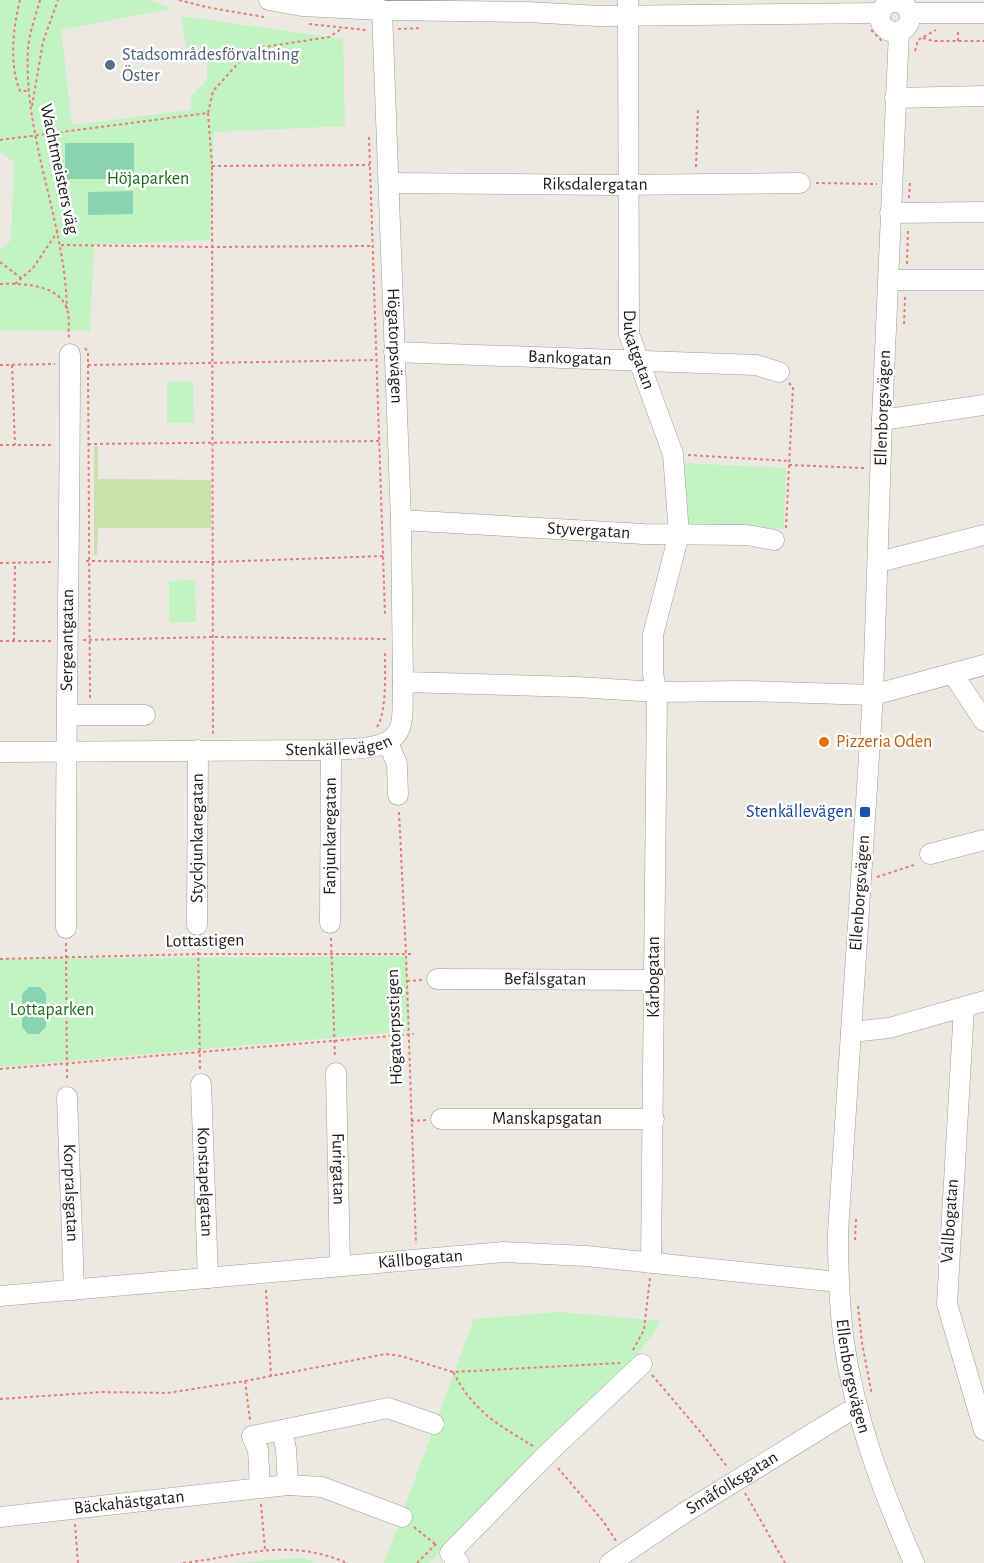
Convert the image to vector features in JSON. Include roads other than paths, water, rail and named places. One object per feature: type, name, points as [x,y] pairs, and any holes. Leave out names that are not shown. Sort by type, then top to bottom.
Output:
[{"type":"street","points":[[269,0],[302,6],[382,10],[413,5],[629,8],[896,7],[984,14]]},
{"type":"street","name":"Ellenborgsvägen","points":[[896,7],[883,25],[887,29],[899,31],[895,98],[901,181],[897,280],[882,420],[873,695],[838,1232],[838,1282],[844,1343],[866,1407],[887,1499],[914,1563]]},
{"type":"street","name":"Dukatgatan","points":[[629,8],[629,334],[673,454],[679,534],[653,635],[653,674],[657,692]]},
{"type":"street","name":"Högatorpsvägen","points":[[382,10],[389,183],[386,356],[401,520],[403,682]]},
{"type":"street","points":[[895,98],[984,96]]},
{"type":"street","name":"Riksdalergatan","points":[[389,183],[800,183]]},
{"type":"street","points":[[900,213],[984,212]]},
{"type":"street","points":[[897,280],[984,280]]},
{"type":"street","name":"Bankogatan","points":[[386,356],[756,365],[779,372]]},
{"type":"street","name":"Sergeantgatan","points":[[66,928],[65,752],[68,641],[79,562],[79,444],[70,359]]},
{"type":"street","points":[[882,420],[984,405]]},
{"type":"street","name":"Styvergatan","points":[[401,520],[679,534],[747,535],[774,540]]},
{"type":"street","points":[[879,562],[984,535]]},
{"type":"street","points":[[403,682],[577,687],[657,692],[745,691],[873,695],[984,665]]},
{"type":"street","points":[[953,674],[984,721]]},
{"type":"street","name":"Stenkällevägen","points":[[0,752],[65,752],[206,744],[331,750],[376,746],[382,736],[398,733],[401,725],[403,682]]},
{"type":"street","name":"Kårbogatan","points":[[651,1263],[657,692]]},
{"type":"street","points":[[67,715],[145,715]]},
{"type":"street","points":[[382,736],[397,764],[398,795]]},
{"type":"street","name":"Styckjunkaregatan","points":[[197,925],[206,744]]},
{"type":"street","name":"Fanjunkaregatan","points":[[330,923],[331,750]]},
{"type":"street","points":[[930,854],[984,840]]},
{"type":"street","name":"Befälsgatan","points":[[437,979],[654,980]]},
{"type":"street","points":[[851,1032],[889,1028],[978,1004]]},
{"type":"street","name":"Vallbogatan","points":[[978,1004],[947,1304],[984,1430]]},
{"type":"street","name":"Furirgatan","points":[[336,1073],[340,1265]]},
{"type":"street","name":"Konstapelgatan","points":[[201,1084],[208,1278]]},
{"type":"street","name":"Korpralsgatan","points":[[67,1097],[74,1290]]},
{"type":"street","name":"Manskapsgatan","points":[[441,1119],[654,1119]]},
{"type":"street","name":"Källbogatan","points":[[0,1296],[504,1252],[586,1256],[838,1282]]},
{"type":"street","points":[[447,1549],[546,1455],[633,1357]]},
{"type":"street","name":"Småfolksgatan","points":[[617,1558],[684,1513],[846,1413],[866,1407]]},
{"type":"street","points":[[260,1488],[258,1450],[252,1436],[388,1408],[434,1424]]},
{"type":"street","points":[[282,1430],[287,1459],[288,1485]]},
{"type":"street","name":"Bäckahästgatan","points":[[0,1517],[288,1485],[322,1487],[402,1517]]},
{"type":"place","name":"Stadsområdesförvaltning Öster","points":[[110,65]]},
{"type":"place","name":"Pizzeria Oden","points":[[824,742]]},
{"type":"place","name":"Stenkällevägen","points":[[865,812]]},
{"type":"park label","name":"Höjaparken","points":[[148,179]]},
{"type":"park label","name":"Lottaparken","points":[[52,1010]]}]
